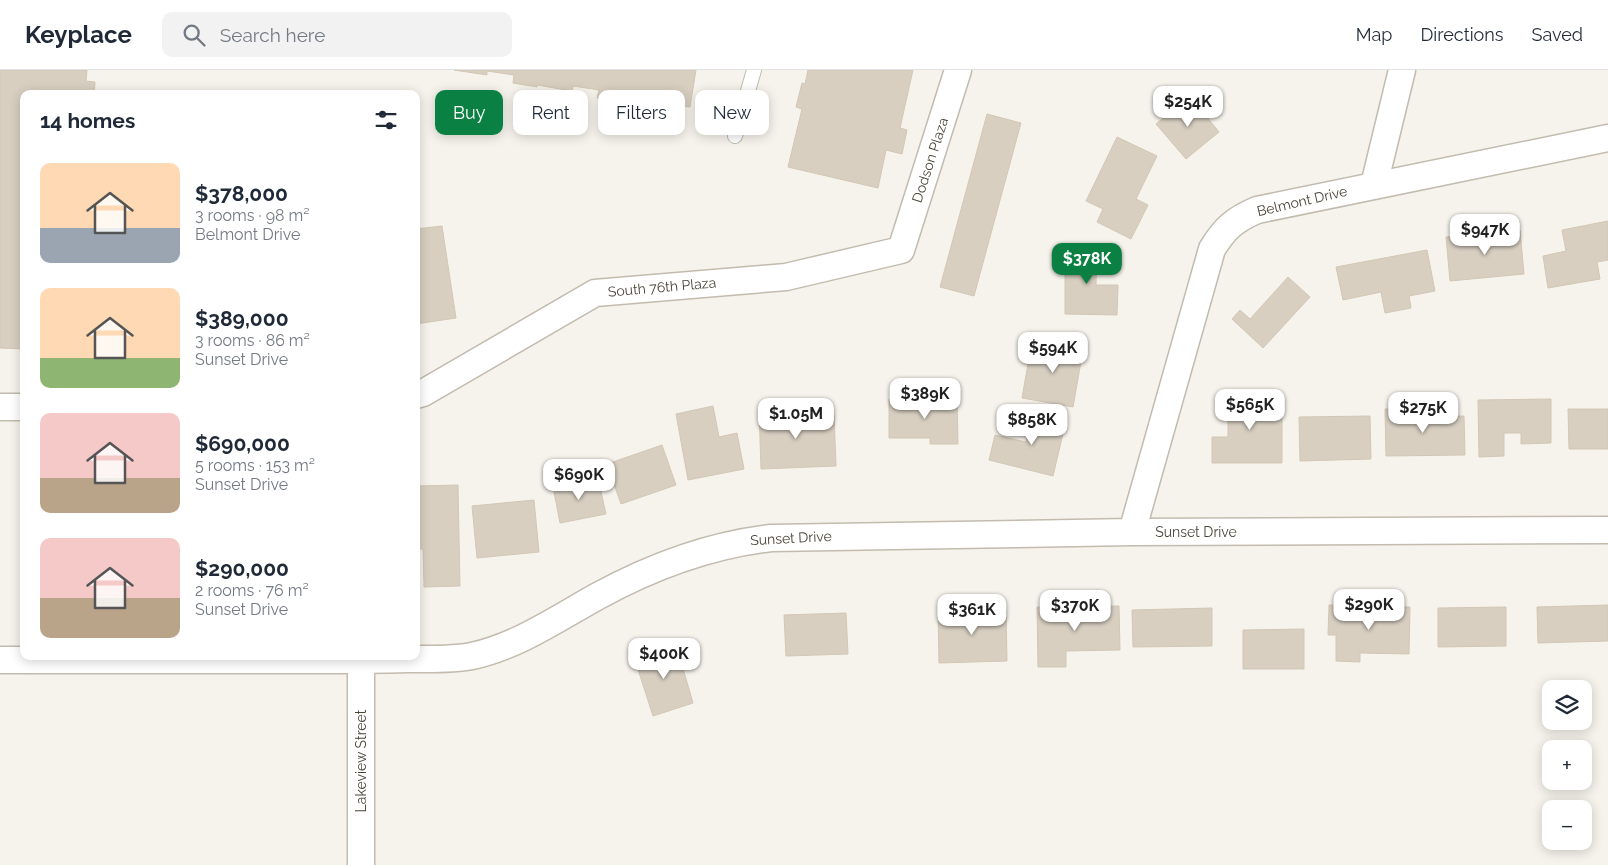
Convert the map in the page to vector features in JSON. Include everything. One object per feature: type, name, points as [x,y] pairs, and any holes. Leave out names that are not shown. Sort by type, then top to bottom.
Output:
[{"type":"street","name":"Dodson Plaza","points":[[901,250],[958,70]]},
{"type":"street","points":[[1374,185],[1402,70]]},
{"type":"street","name":"Belmont Drive","points":[[1132,532],[1212,249],[1223,231],[1238,218],[1257,210],[1608,138]]},
{"type":"street","name":"South 76th Plaza","points":[[420,394],[595,293],[786,277],[901,250]]},
{"type":"street","points":[[0,408],[20,407]]},
{"type":"street","name":"Sunset Drive","points":[[420,659],[444,659],[471,656],[500,648],[601,594],[659,567],[701,551],[741,541],[807,536],[1132,532],[1608,530]]},
{"type":"street","name":"Sunset Drive","points":[[0,660],[20,660]]},
{"type":"street","name":"Lakeview Street","points":[[361,660],[361,865]]},
{"type":"lane","points":[[735,136],[754,70]]},
{"type":"building","points":[[0,70],[87,70],[86,81],[95,82],[94,90],[20,90],[20,349],[0,348]]},
{"type":"building","points":[[454,70],[696,70],[690,107],[685,106],[685,90],[599,90],[573,86],[572,90],[566,90],[513,83],[514,75],[487,71],[487,75]]},
{"type":"building","points":[[808,70],[913,70],[900,128],[907,130],[902,154],[886,150],[878,188],[788,167],[802,109],[796,107],[802,83],[805,84]]},
{"type":"building","points":[[1190,96],[1219,132],[1186,159],[1156,124]]},
{"type":"building","points":[[987,114],[1021,123],[974,296],[940,287]]},
{"type":"building","points":[[1117,137],[1157,156],[1136,199],[1148,205],[1131,239],[1097,222],[1103,209],[1086,201]]},
{"type":"building","points":[[1608,221],[1608,260],[1597,262],[1600,279],[1548,288],[1543,256],[1566,251],[1562,230]]},
{"type":"building","points":[[442,226],[456,318],[420,323],[420,229]]},
{"type":"building","points":[[1520,230],[1524,274],[1450,281],[1446,237]]},
{"type":"building","points":[[1065,247],[1097,248],[1096,285],[1118,285],[1117,315],[1065,314]]},
{"type":"building","points":[[1427,250],[1435,291],[1409,296],[1411,308],[1385,313],[1381,292],[1343,300],[1336,267]]},
{"type":"building","points":[[1288,277],[1310,297],[1263,348],[1232,319],[1240,310],[1250,319]]},
{"type":"building","points":[[1032,341],[1083,350],[1073,407],[1022,398]]},
{"type":"building","points":[[1228,390],[1266,390],[1266,413],[1282,413],[1282,463],[1212,463],[1212,437],[1228,437]]},
{"type":"building","points":[[957,398],[958,444],[930,444],[930,438],[889,438],[889,399]]},
{"type":"building","points":[[1551,399],[1551,443],[1521,444],[1521,433],[1504,433],[1504,456],[1479,457],[1478,400]]},
{"type":"building","points":[[713,406],[719,437],[737,433],[744,469],[688,480],[676,414]]},
{"type":"building","points":[[787,407],[787,416],[834,415],[836,466],[761,469],[759,408]]},
{"type":"building","points":[[1385,409],[1414,409],[1414,417],[1464,416],[1465,455],[1386,456]]},
{"type":"building","points":[[1568,409],[1608,409],[1608,449],[1569,449]]},
{"type":"building","points":[[1033,413],[1066,421],[1053,476],[989,460],[995,435],[1026,442]]},
{"type":"building","points":[[1370,416],[1371,459],[1300,461],[1299,417]]},
{"type":"building","points":[[662,445],[676,485],[621,504],[607,464]]},
{"type":"building","points":[[598,478],[606,514],[560,523],[553,487]]},
{"type":"building","points":[[458,485],[460,586],[424,587],[423,549],[420,549],[420,486]]},
{"type":"building","points":[[534,500],[539,552],[477,558],[472,506]]},
{"type":"building","points":[[1329,605],[1410,607],[1409,654],[1360,653],[1360,662],[1336,661],[1336,635],[1328,635]]},
{"type":"building","points":[[1608,605],[1608,641],[1538,643],[1537,607]]},
{"type":"building","points":[[1119,606],[1120,650],[1066,651],[1066,667],[1038,667],[1037,607]]},
{"type":"building","points":[[1506,607],[1506,646],[1438,647],[1438,608]]},
{"type":"building","points":[[1212,608],[1212,646],[1133,647],[1132,610]]},
{"type":"building","points":[[1006,610],[1007,661],[939,663],[938,611]]},
{"type":"building","points":[[846,613],[848,654],[786,656],[784,615]]},
{"type":"building","points":[[1304,629],[1304,669],[1243,669],[1243,630]]},
{"type":"building","points":[[676,644],[693,703],[653,716],[634,657]]}]
